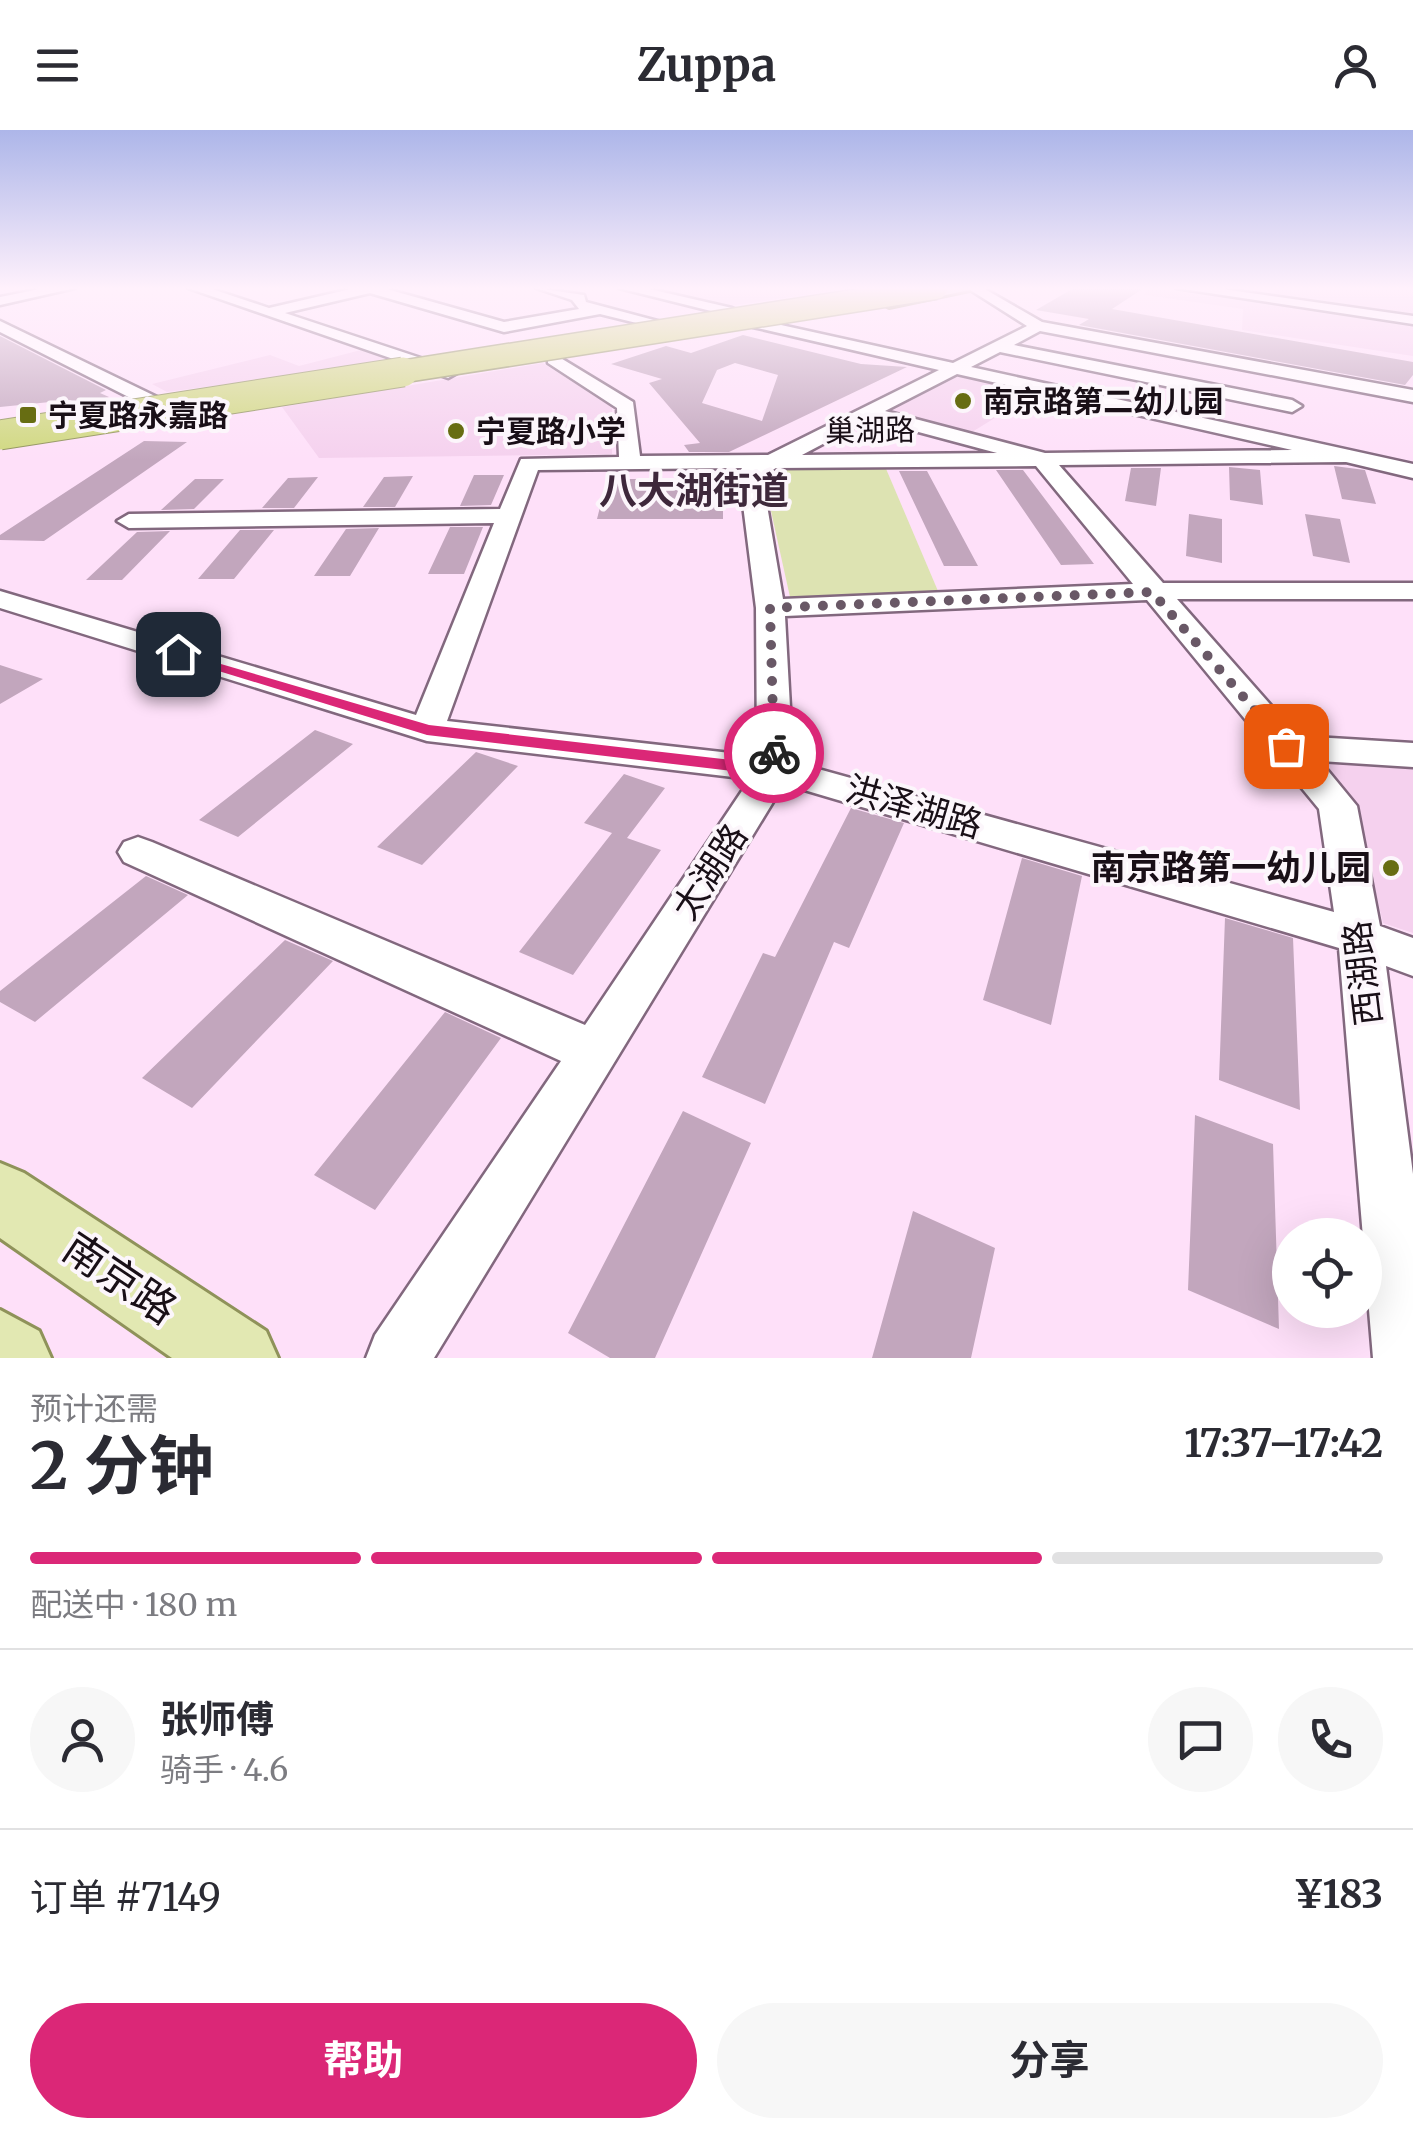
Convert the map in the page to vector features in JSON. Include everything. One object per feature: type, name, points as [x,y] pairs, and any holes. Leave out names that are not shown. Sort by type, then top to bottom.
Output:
[{"type":"highway","points":[[0,425],[526,345]]},
{"type":"highway","points":[[0,435],[571,345]]},
{"type":"main road","points":[[0,425],[521,345]]},
{"type":"main road","points":[[0,446],[634,345]]},
{"type":"main road","name":"南京路","points":[[0,1198],[240,1358]]},
{"type":"main road","points":[[0,1349],[12,1358]]},
{"type":"street","points":[[39,345],[183,417]]},
{"type":"street","points":[[364,345],[454,374]]},
{"type":"street","points":[[854,345],[1413,471]]},
{"type":"street","points":[[1139,345],[1413,396]]},
{"type":"street","points":[[775,770],[770,608],[750,474],[996,346],[1292,406]]},
{"type":"street","points":[[554,359],[626,406],[630,462]]},
{"type":"street","points":[[1266,437],[1316,379]]},
{"type":"street","points":[[866,412],[1040,458]]},
{"type":"street","name":"巢湖路","points":[[510,516],[529,464],[1351,456]]},
{"type":"street","name":"西湖路","points":[[1040,458],[1338,806],[1360,937],[1405,1358]]},
{"type":"street","points":[[129,522],[510,516],[427,730]]},
{"type":"street","points":[[770,608],[1152,592],[1413,591]]},
{"type":"street","name":"洪泽湖路","points":[[0,599],[427,730],[775,770],[899,802],[1413,956]]},
{"type":"street","points":[[1286,746],[1413,755]]},
{"type":"street","name":"太湖路","points":[[398,1358],[775,770]]},
{"type":"street","points":[[138,852],[594,1052]]},
{"type":"shaded area","points":[[1343,345],[1413,345],[1413,356]]},
{"type":"shaded area","points":[[361,350],[394,362],[167,392],[152,384],[270,355],[299,366]]},
{"type":"shaded area","name":"宁夏路小学","points":[[543,363],[612,407],[612,454],[319,458],[282,407]]},
{"type":"shaded area","name":"南京路第二幼儿园","points":[[957,374],[1037,392],[972,432],[887,410]]},
{"type":"shaded area","name":"南京路第一幼儿园","points":[[1311,754],[1413,766],[1413,933],[1383,923],[1357,813]]},
{"type":"green space","points":[[884,464],[938,591],[790,597],[763,475],[784,465]]},
{"type":"building","points":[[0,345],[18,345],[106,390],[100,393],[109,397],[78,404],[70,400],[0,407]]},
{"type":"building","points":[[713,345],[785,345],[861,364],[907,367],[729,452],[689,452],[684,445],[700,443],[649,383],[662,379],[611,364],[666,346],[691,353]],"holes":[[[735,363],[778,375],[762,421],[702,403],[717,370]]]},
{"type":"building","points":[[1189,345],[1318,345],[1413,362],[1413,375],[1405,385]]},
{"type":"building","points":[[144,441],[187,442],[44,541],[0,540],[0,535]]},
{"type":"building","points":[[1334,466],[1365,470],[1376,504],[1342,499]]},
{"type":"building","points":[[1229,467],[1260,470],[1263,505],[1230,500]]},
{"type":"building","points":[[1131,468],[1161,468],[1156,506],[1125,501]]},
{"type":"building","points":[[996,470],[1023,470],[1094,564],[1061,565]]},
{"type":"building","points":[[899,471],[927,471],[978,566],[944,566]]},
{"type":"building","points":[[706,472],[723,472],[723,519],[597,519],[607,479],[712,479]]},
{"type":"building","points":[[474,475],[504,475],[491,505],[460,506]]},
{"type":"building","points":[[413,476],[395,507],[363,507],[384,477]]},
{"type":"building","points":[[318,477],[294,508],[262,508],[288,478]]},
{"type":"building","points":[[195,479],[224,479],[194,509],[161,510]]},
{"type":"building","points":[[1189,514],[1222,519],[1222,563],[1186,556]]},
{"type":"building","points":[[1305,514],[1340,519],[1350,563],[1313,556]]},
{"type":"building","points":[[450,527],[483,527],[464,574],[428,574]]},
{"type":"building","points":[[379,528],[350,576],[314,576],[346,529]]},
{"type":"building","points":[[240,530],[274,530],[234,579],[198,579]]},
{"type":"building","points":[[170,531],[122,580],[86,580],[137,532]]},
{"type":"building","points":[[0,665],[43,679],[0,704]]},
{"type":"building","points":[[315,730],[353,744],[238,837],[199,820]]},
{"type":"building","points":[[476,752],[518,766],[422,865],[377,847]]},
{"type":"building","points":[[624,774],[665,788],[627,838],[661,850],[573,975],[519,952],[612,833],[584,823]]},
{"type":"building","points":[[851,808],[904,823],[849,948],[834,942],[765,1104],[702,1077],[763,953],[775,957]]},
{"type":"building","points":[[1022,858],[1082,876],[1051,1025],[983,1000]]},
{"type":"building","points":[[146,876],[188,895],[35,1022],[0,1002],[0,991]]},
{"type":"building","points":[[1225,918],[1293,938],[1300,1110],[1219,1080]]},
{"type":"building","points":[[285,940],[333,961],[192,1108],[142,1078]]},
{"type":"building","points":[[445,1012],[501,1038],[375,1210],[314,1175]]},
{"type":"building","points":[[683,1111],[751,1143],[655,1358],[610,1358],[568,1333]]},
{"type":"building","points":[[1195,1115],[1273,1144],[1272,1326],[1188,1290]]},
{"type":"building","points":[[913,1211],[995,1248],[971,1358],[872,1358]]},
{"type":"way so far","points":[[774,753],[770,608],[1152,592],[1286,746]]},
{"type":"place","name":"南京路第二幼儿园","points":[[963,401]]},
{"type":"place","name":"宁夏路永嘉路","points":[[28,415]]},
{"type":"place","name":"宁夏路小学","points":[[456,431]]},
{"type":"place","name":"南京路第一幼儿园","points":[[1391,868]]},
{"type":"district","name":"八大湖街道","points":[[694,490]]},
{"type":"route","points":[[178,654],[427,730],[775,770],[774,753]]}]
